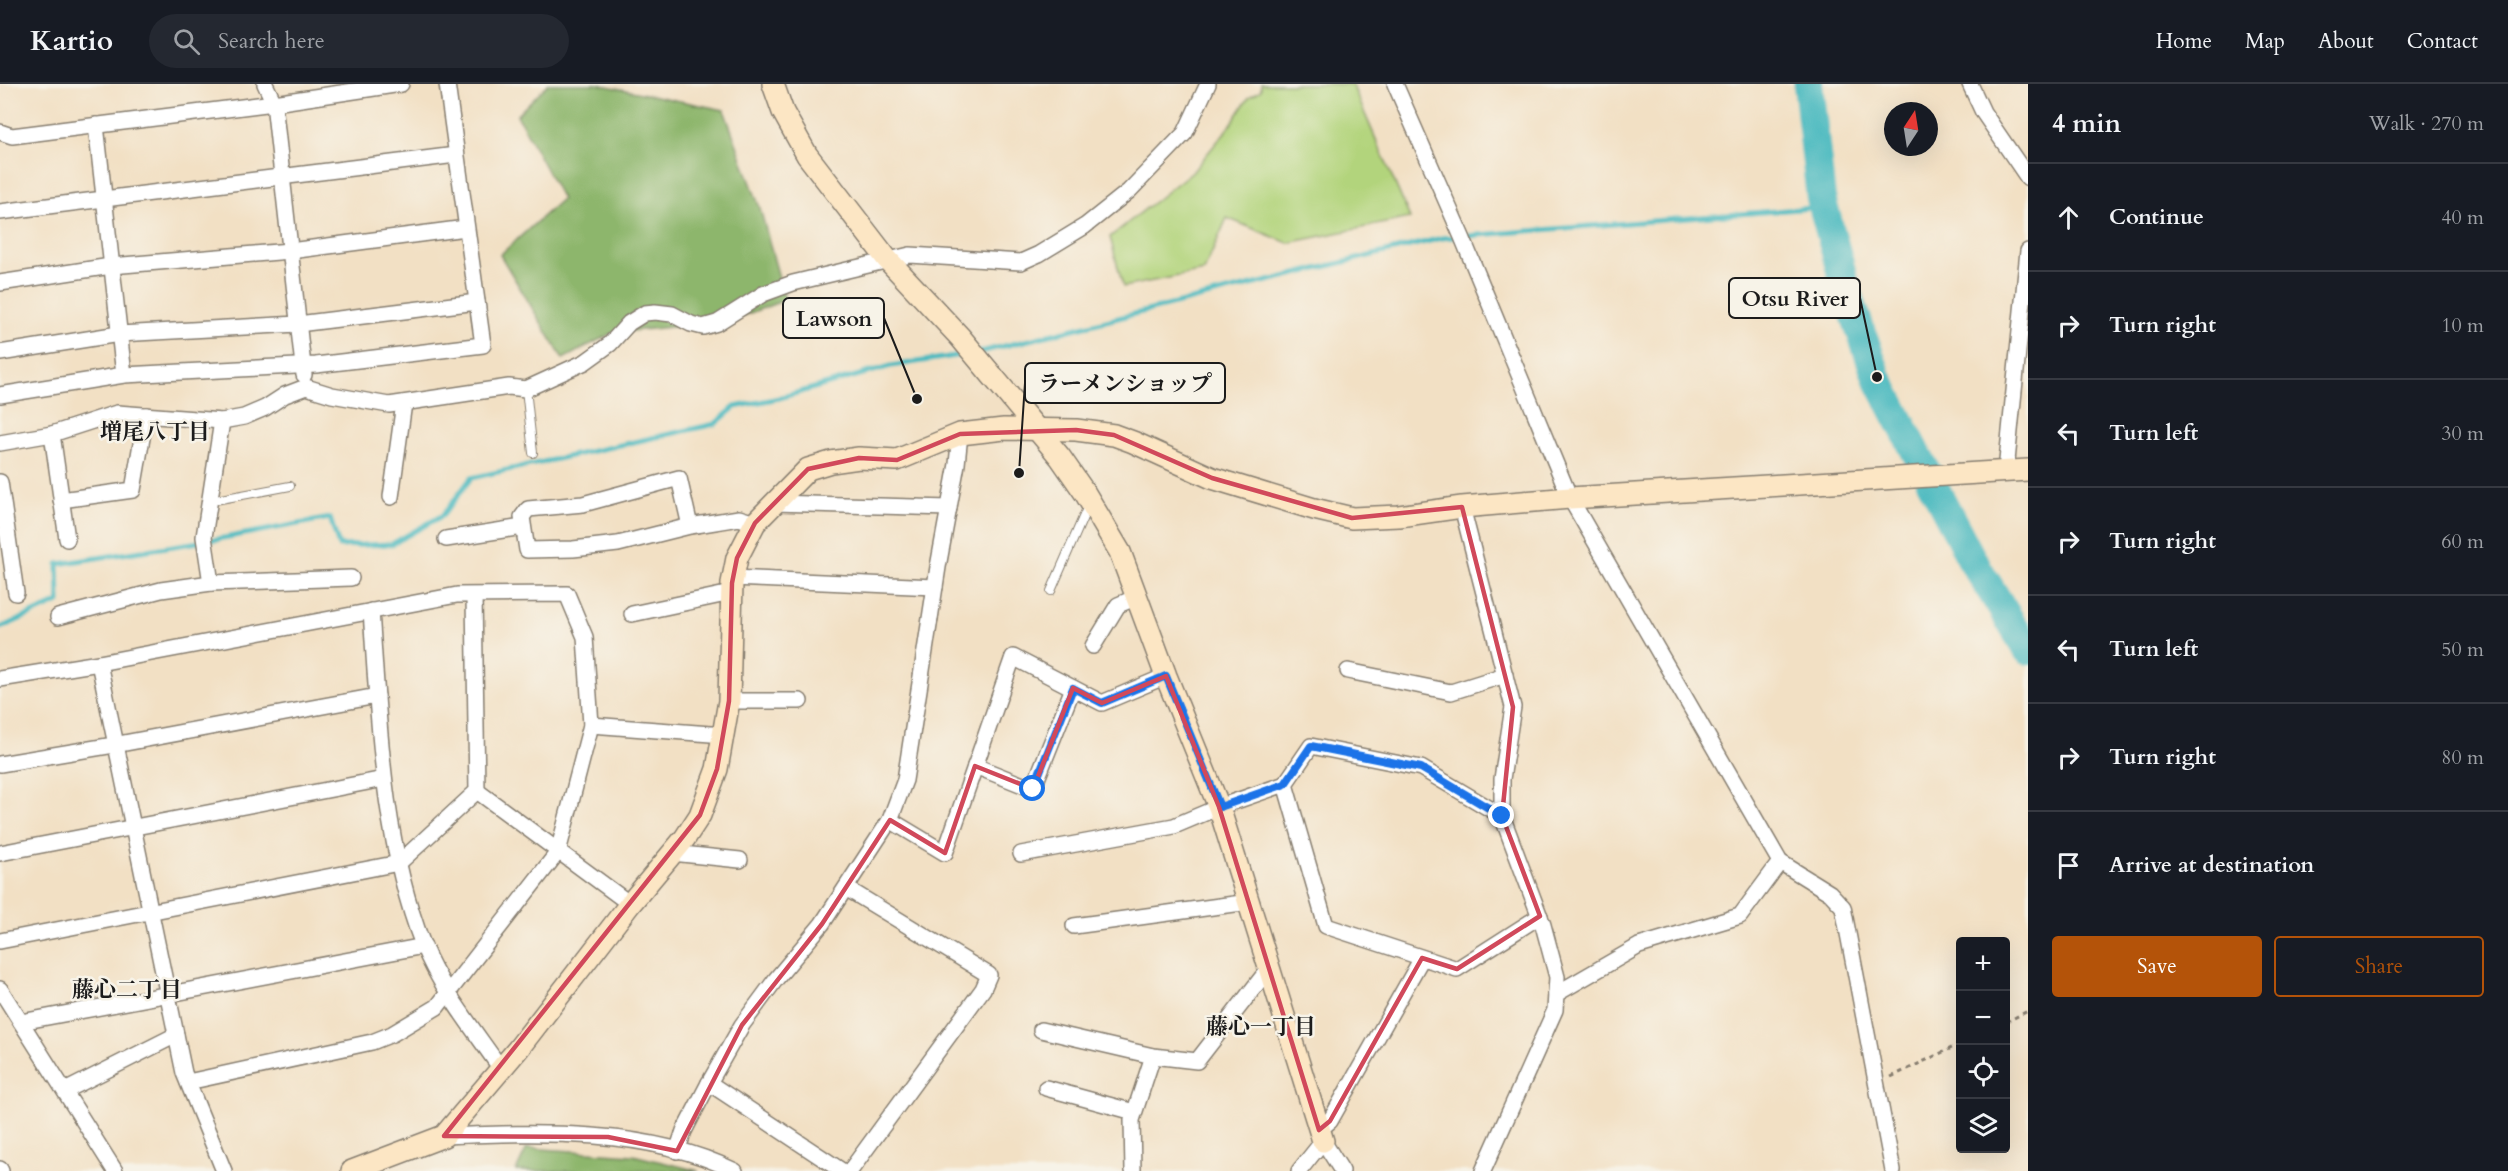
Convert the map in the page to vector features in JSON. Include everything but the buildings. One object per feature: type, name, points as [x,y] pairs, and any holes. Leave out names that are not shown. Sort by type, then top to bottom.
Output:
[{"type":"street","points":[[265,84],[274,103],[306,387]]},
{"type":"street","points":[[0,132],[12,136],[274,103],[400,84]]},
{"type":"street","points":[[0,395],[124,375],[303,365],[483,345],[447,84]]},
{"type":"street","points":[[773,84],[783,112],[807,154],[887,259],[960,337],[1060,457],[1120,552],[1166,676],[1220,807],[1321,1136],[1342,1171]]},
{"type":"street","points":[[0,443],[52,434],[117,412],[222,421],[244,417],[265,408],[285,395],[306,387],[332,395],[389,405],[509,387],[526,389],[585,362],[610,344],[628,323],[645,314],[655,312],[672,314],[691,324],[703,327],[717,323],[763,294],[793,283],[910,255],[1021,262],[1039,254],[1085,226],[1129,191],[1185,133],[1208,84]]},
{"type":"street","points":[[1395,84],[1462,237],[1570,498],[1780,862],[1830,893],[1843,907],[1893,1171]]},
{"type":"street","points":[[1970,84],[1983,112],[2028,178]]},
{"type":"street","points":[[96,125],[124,375]]},
{"type":"street","points":[[0,212],[103,197],[456,155]]},
{"type":"street","points":[[0,283],[111,266],[290,251],[466,228]]},
{"type":"street","points":[[2001,471],[2028,251]]},
{"type":"street","points":[[0,354],[119,334],[298,324],[477,302]]},
{"type":"street","points":[[391,496],[404,403]]},
{"type":"street","points":[[61,500],[133,490],[146,415]]},
{"type":"street","points":[[211,584],[204,537],[222,421]]},
{"type":"street","points":[[444,1136],[501,1069],[672,854],[700,815],[717,769],[729,701],[732,586],[737,558],[755,524],[808,469],[831,462],[859,458],[897,460],[960,434],[1004,429],[1076,430],[1114,435],[1212,478],[1352,518],[1399,516],[1462,507],[1570,498],[2028,470]]},
{"type":"street","points":[[52,434],[67,539]]},
{"type":"street","points":[[677,1151],[684,1131],[742,1025],[776,979],[822,924],[890,820],[905,780],[960,434]]},
{"type":"street","points":[[690,526],[679,478],[583,504],[528,509],[522,517],[527,550],[573,549],[618,544],[690,526],[739,518],[755,524]]},
{"type":"street","points":[[0,482],[6,561],[16,593]]},
{"type":"street","points":[[774,502],[949,508]]},
{"type":"street","points":[[1462,507],[1513,707],[1502,779],[1502,816],[1540,916],[1557,977],[1554,1010],[1483,1171]]},
{"type":"street","points":[[446,539],[523,527]]},
{"type":"street","points":[[58,617],[161,590],[211,584],[351,578]]},
{"type":"street","points":[[632,614],[732,586],[935,587]]},
{"type":"street","points":[[0,679],[99,663],[457,595],[567,594],[585,638],[591,725],[558,852],[437,1007],[392,1034],[372,1042],[188,1082]]},
{"type":"street","points":[[0,941],[399,863],[477,791],[474,596]]},
{"type":"street","points":[[1093,646],[1118,604],[1137,597]]},
{"type":"street","points":[[371,611],[384,779],[399,863],[424,946],[449,992],[501,1069]]},
{"type":"street","points":[[890,820],[945,853],[1013,657],[1102,703],[1166,676]]},
{"type":"street","points":[[99,663],[114,745],[176,1035],[188,1082],[224,1171]]},
{"type":"street","points":[[1348,670],[1451,692],[1505,675]]},
{"type":"street","points":[[975,766],[1033,789],[1073,688]]},
{"type":"street","points":[[0,764],[377,696]]},
{"type":"street","points":[[729,701],[800,701]]},
{"type":"street","points":[[591,725],[724,735]]},
{"type":"street","points":[[1021,854],[1174,826],[1285,784],[1311,746],[1421,768],[1502,816]]},
{"type":"street","points":[[0,853],[384,779]]},
{"type":"street","points":[[1285,784],[1326,926],[1457,969],[1540,916]]},
{"type":"street","points":[[477,791],[630,904]]},
{"type":"street","points":[[672,854],[740,860]]},
{"type":"street","points":[[1556,994],[1639,946],[1740,916],[1780,862]]},
{"type":"street","points":[[846,888],[989,975],[983,988],[850,1171]]},
{"type":"street","points":[[1074,926],[1250,902]]},
{"type":"street","points":[[21,1022],[424,946]]},
{"type":"street","points":[[1299,1171],[1330,1121],[1422,958]]},
{"type":"street","points":[[1041,1030],[1153,1056],[1197,1061],[1270,967]]},
{"type":"street","points":[[0,989],[115,1171]]},
{"type":"street","points":[[64,1091],[176,1035]]},
{"type":"street","points":[[1133,1171],[1132,1120],[1153,1056]]},
{"type":"street","points":[[709,1083],[842,1171]]},
{"type":"street","points":[[1046,1088],[1134,1112]]},
{"type":"street","points":[[352,1171],[444,1136],[608,1137],[651,1144],[715,1161],[735,1171]]},
{"type":"lane","points":[[526,389],[533,453]]},
{"type":"lane","points":[[210,501],[290,486]]},
{"type":"lane","points":[[1051,591],[1090,502]]},
{"type":"path","points":[[2010,1020],[2028,1011]]},
{"type":"path","points":[[1876,1085],[1958,1045]]},
{"type":"highlighted area","points":[[1076,430],[1114,435],[1212,478],[1352,518],[1462,507],[1513,707],[1502,816],[1540,916],[1457,969],[1422,958],[1330,1121],[1319,1130],[1219,807],[1166,676],[1102,703],[1073,688],[1033,789],[975,766],[945,853],[890,820],[822,924],[742,1025],[677,1151],[608,1137],[444,1136],[700,815],[717,769],[729,701],[732,583],[737,558],[755,523],[808,469],[859,458],[897,460],[960,434]]},
{"type":"green space","points":[[548,84],[597,84],[724,110],[760,208],[785,300],[729,321],[612,333],[563,359],[500,255],[562,199],[517,115]]},
{"type":"green space","points":[[1261,84],[1352,84],[1410,218],[1288,243],[1227,218],[1204,271],[1123,287],[1110,237],[1194,170],[1230,126],[1249,97],[1261,90]]},
{"type":"green space","points":[[527,1148],[633,1155],[699,1171],[516,1171]]},
{"type":"waterway","points":[[1808,84],[1821,198],[1846,289],[1877,377],[1971,558],[2028,650]]},
{"type":"waterway","points":[[980,352],[1442,238],[1824,207]]},
{"type":"waterway","points":[[0,628],[59,602],[58,564],[218,539],[330,518],[339,546],[392,544],[443,515],[471,478],[715,424],[735,407],[779,398],[891,366],[968,354]]},
{"type":"place","name":"Otsu River","points":[[1877,377]]},
{"type":"place","name":"Lawson","points":[[917,399]]},
{"type":"place","name":"ラーメンショップ","points":[[1019,473]]},
{"type":"district","name":"増尾八丁目","points":[[155,431]]},
{"type":"district","name":"藤心二丁目","points":[[127,989]]},
{"type":"district","name":"藤心一丁目","points":[[1261,1026]]},
{"type":"route","points":[[1033,789],[1073,688],[1102,703],[1166,676],[1220,807],[1285,784],[1311,746],[1421,768],[1502,816]]}]
